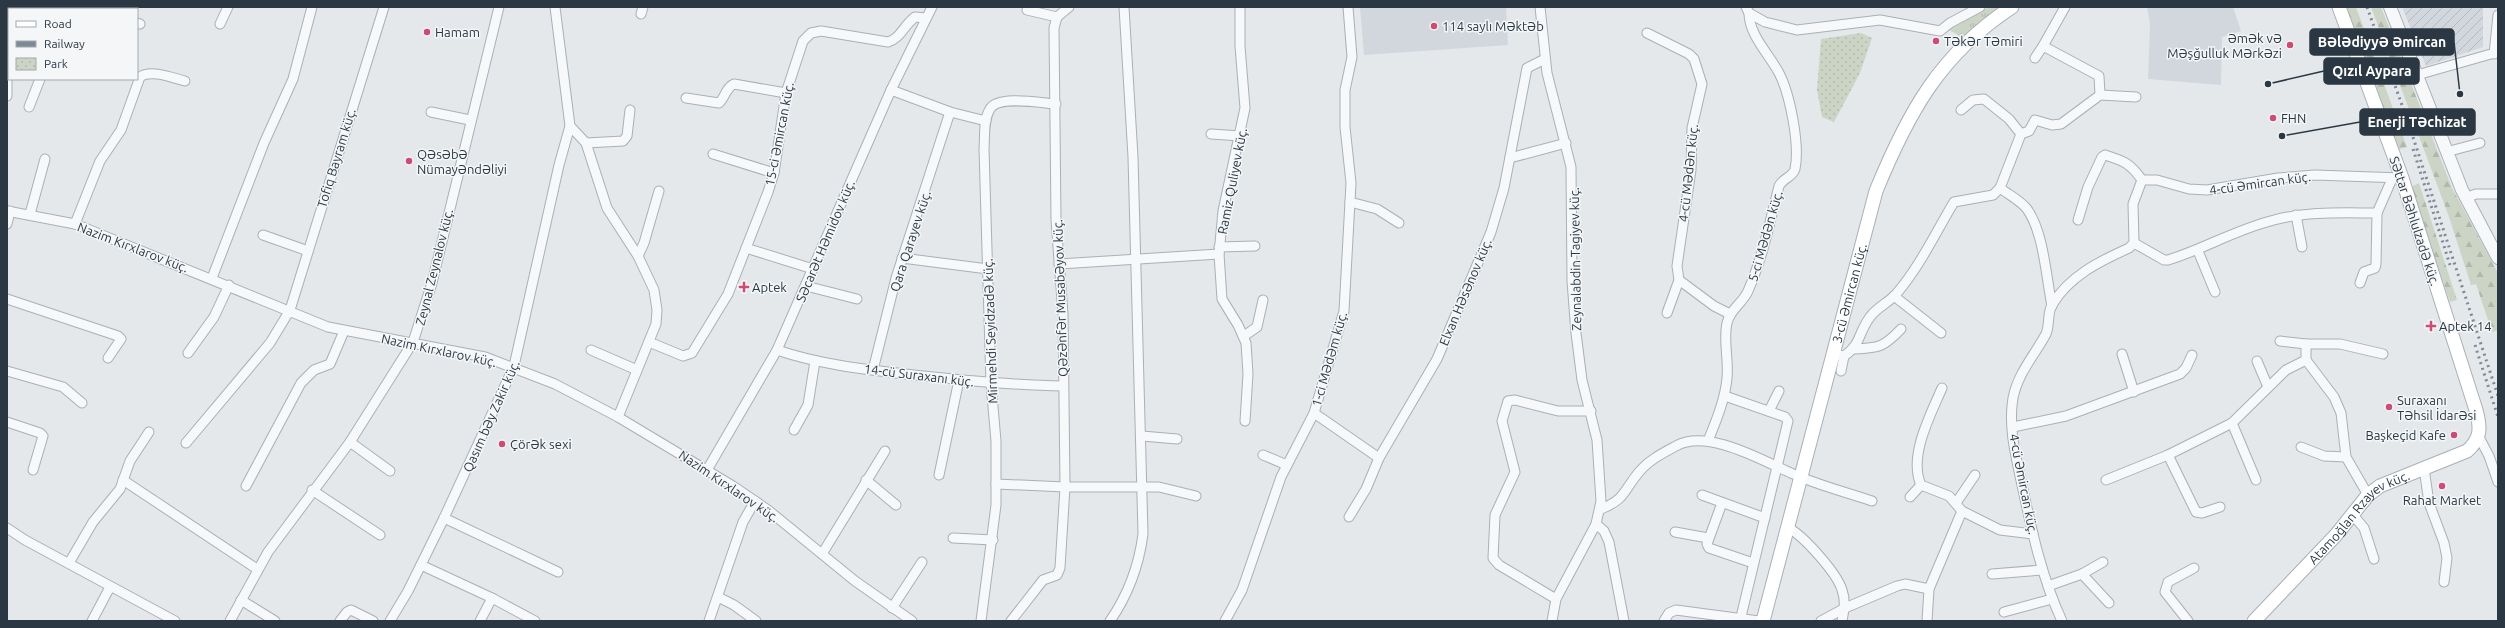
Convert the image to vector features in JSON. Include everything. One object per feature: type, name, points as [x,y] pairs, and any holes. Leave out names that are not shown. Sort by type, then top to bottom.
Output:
[{"type":"main road","name":"3-cü Əmircan küç.","points":[[1763,621],[1801,476],[1838,355],[1876,191],[1905,126],[1926,92],[1952,56],[1975,34],[2012,7]]},
{"type":"main road","name":"Səttar Bəhlulzadə küç.","points":[[2339,7],[2476,410],[2480,429],[2478,437]]},
{"type":"main road","name":"Atamoğlan Rzayev küç.","points":[[2254,621],[2353,515],[2368,495],[2380,486],[2467,451],[2478,437]]},
{"type":"street","points":[[220,24],[228,7]]},
{"type":"street","points":[[212,278],[264,143],[293,79],[312,7]]},
{"type":"street","name":"Tofiq Bayram küç.","points":[[186,443],[270,342],[290,310],[384,7]]},
{"type":"street","name":"Zeynal Zeynalov küç.","points":[[230,621],[257,569],[312,490],[350,442],[413,342],[432,283],[470,120],[499,7]]},
{"type":"street","points":[[555,7],[570,126],[586,143],[607,208],[638,256],[654,290],[657,310],[656,324],[618,416]]},
{"type":"street","name":"Səcarət Həmidov küç.","points":[[707,470],[777,350],[891,90],[932,7]]},
{"type":"street","points":[[1027,10],[1057,17],[1069,7]]},
{"type":"street","points":[[1110,621],[1134,576],[1141,555],[1143,534],[1144,487],[1136,259],[1124,7]]},
{"type":"street","name":"Ramiz Quliyev küç.","points":[[1240,7],[1240,46],[1246,97],[1241,136],[1223,211],[1219,250],[1222,299],[1244,336],[1248,362],[1246,421]]},
{"type":"street","name":"1-ci Mədəm küç.","points":[[1225,621],[1242,590],[1272,500],[1287,465],[1314,414],[1344,311],[1351,183],[1345,127],[1345,90],[1352,56],[1348,7]]},
{"type":"street","name":"Zeynalabdin Tagiyev küç.","points":[[1540,7],[1544,58],[1553,98],[1566,143],[1573,182],[1572,281],[1576,333],[1582,380],[1597,440],[1600,509],[1596,524],[1556,599],[1552,621]]},
{"type":"street","points":[[1748,10],[1765,22],[1797,30],[1880,20],[1940,31],[1950,23],[1980,7]]},
{"type":"street","points":[[2035,58],[2065,7]]},
{"type":"street","points":[[2390,7],[2465,198],[2498,258]]},
{"type":"street","name":"5-ci Mədən küç.","points":[[1708,442],[1725,396],[1728,376],[1726,333],[1730,314],[1742,301],[1748,291],[1766,242],[1779,186],[1782,180],[1792,175],[1795,169],[1795,134],[1782,80],[1751,27],[1748,10]]},
{"type":"street","points":[[2416,75],[2496,53],[2498,15]]},
{"type":"street","name":"15-ci Əmircan küç.","points":[[649,342],[683,356],[692,353],[728,294],[774,173],[786,93],[803,41],[811,33],[821,31],[888,42],[896,40],[909,21],[915,17],[926,18]]},
{"type":"street","name":"Qəzənfər Musabəyov küç.","points":[[1011,621],[1043,580],[1057,575],[1059,572],[1065,487],[1063,314],[1056,220],[1056,104],[1054,28],[1057,17]]},
{"type":"street","name":"4-cü Mədən küç.","points":[[1647,34],[1689,54],[1694,59],[1702,84],[1692,128],[1691,170],[1677,266],[1679,280]]},
{"type":"street","points":[[2043,46],[2099,76],[2100,95]]},
{"type":"street","points":[[7,57],[7,96]]},
{"type":"street","name":"Elxan Həsənov küç.","points":[[1349,517],[1366,489],[1379,458],[1437,359],[1491,232],[1504,188],[1527,68],[1544,58]]},
{"type":"street","points":[[75,224],[100,161],[121,130],[140,77],[144,74],[151,74],[185,81]]},
{"type":"street","points":[[29,107],[40,80]]},
{"type":"street","points":[[686,98],[719,103],[723,100],[730,86],[734,84],[786,93]]},
{"type":"street","points":[[891,90],[950,112],[986,121]]},
{"type":"street","points":[[1855,349],[1863,326],[1871,315],[1894,296],[1908,279],[1954,202],[1993,194],[2000,188],[2021,134],[2029,131],[2036,120],[2052,125],[2061,124],[2100,95],[2136,97]]},
{"type":"street","points":[[1961,110],[1973,100],[1984,99],[2009,119],[2021,134]]},
{"type":"street","name":"Mirmehdi Seyidzadə küç.","points":[[981,621],[993,540],[996,484],[996,441],[991,384],[984,150],[986,121],[989,110],[1002,101],[1056,104]]},
{"type":"street","points":[[586,143],[623,141],[627,136],[630,110]]},
{"type":"street","points":[[431,112],[470,120]]},
{"type":"street","name":"Qara Qarayev küç.","points":[[873,370],[902,258],[950,112]]},
{"type":"street","name":"Qasım bəy Zakir küç.","points":[[390,621],[408,591],[444,518],[514,366],[559,165],[570,126]]},
{"type":"street","points":[[1211,134],[1241,136]]},
{"type":"street","points":[[1510,158],[1566,143]]},
{"type":"street","points":[[2446,152],[2480,143]]},
{"type":"street","points":[[713,154],[774,173]]},
{"type":"street","points":[[2052,306],[2084,271],[2129,248],[2134,243],[2133,204],[2142,180],[2128,163],[2105,155],[2102,157],[2088,187],[2078,220]]},
{"type":"street","points":[[30,214],[45,159]]},
{"type":"street","name":"4-cü Əmircan küç.","points":[[2142,180],[2157,180],[2188,189],[2207,190],[2278,178],[2314,175],[2396,178]]},
{"type":"street","points":[[2360,283],[2364,272],[2375,268],[2377,213],[2396,178]]},
{"type":"street","points":[[2000,188],[2021,203],[2033,220],[2043,253],[2052,306]]},
{"type":"street","points":[[638,256],[644,243],[659,192]]},
{"type":"street","points":[[2465,198],[2476,194],[2498,194]]},
{"type":"street","points":[[1350,202],[1377,209],[1400,223]]},
{"type":"street","points":[[7,224],[8,211]]},
{"type":"street","name":"Nazim Kırxlarov küç.","points":[[8,211],[30,214],[75,224],[212,278],[328,327],[413,342],[485,357],[514,366],[555,384],[618,416],[755,501],[892,608],[912,621]]},
{"type":"street","points":[[2134,243],[2164,260],[2198,251],[2258,224],[2296,215],[2377,213]]},
{"type":"street","points":[[2296,215],[2302,247]]},
{"type":"street","points":[[262,235],[308,251]]},
{"type":"street","points":[[1059,264],[1136,259],[1255,246]]},
{"type":"street","points":[[746,248],[813,269]]},
{"type":"street","points":[[2198,251],[2216,292]]},
{"type":"street","points":[[902,258],[988,269]]},
{"type":"street","points":[[1667,313],[1679,280],[1714,306],[1730,314]]},
{"type":"street","points":[[188,353],[214,317],[229,285]]},
{"type":"street","points":[[806,286],[857,299]]},
{"type":"street","points":[[1894,296],[1941,333]]},
{"type":"street","points":[[7,299],[118,336],[121,339],[120,343],[108,358]]},
{"type":"street","points":[[1244,336],[1257,327],[1263,300]]},
{"type":"street","name":"4-cü Əmircan küç.","points":[[2052,306],[2047,331],[2024,368],[2016,386],[2012,413],[2014,448],[2032,534],[2042,570],[2052,599],[2062,621]]},
{"type":"street","points":[[1841,371],[1838,355],[1855,349],[1881,347],[1901,329]]},
{"type":"street","points":[[246,486],[301,383],[314,370],[330,364],[344,331]]},
{"type":"street","points":[[2280,342],[2340,344],[2383,354]]},
{"type":"street","points":[[2306,344],[2306,360],[2334,397],[2341,413],[2346,457],[2368,495]]},
{"type":"street","points":[[591,350],[637,370]]},
{"type":"street","name":"14-cü Suraxanı küç.","points":[[777,350],[815,361],[873,370],[991,384],[1063,386]]},
{"type":"street","points":[[2122,354],[2134,392]]},
{"type":"street","points":[[2013,428],[2066,416],[2180,374],[2186,368],[2192,355]]},
{"type":"street","points":[[2106,480],[2168,455],[2232,424],[2286,370],[2306,360]]},
{"type":"street","points":[[794,430],[808,405],[815,361]]},
{"type":"street","points":[[2257,361],[2268,387]]},
{"type":"street","points":[[7,371],[63,387],[82,402]]},
{"type":"street","points":[[939,475],[959,380]]},
{"type":"street","points":[[1942,388],[1920,442],[1918,478],[1921,485],[1949,496],[1959,507],[2000,530],[2032,534]]},
{"type":"street","points":[[1769,411],[1779,391]]},
{"type":"street","points":[[1725,396],[1785,417],[1788,421],[1753,563],[1741,619]]},
{"type":"street","points":[[1556,599],[1499,565],[1493,558],[1495,515],[1516,472],[1502,421],[1508,401],[1516,400],[1558,411],[1590,411]]},
{"type":"street","points":[[1314,414],[1379,458]]},
{"type":"street","points":[[7,422],[40,433],[44,436],[34,470]]},
{"type":"street","points":[[2232,424],[2256,480]]},
{"type":"street","points":[[69,563],[93,522],[120,488],[130,461],[149,432]]},
{"type":"street","points":[[1142,436],[1177,439]]},
{"type":"street","points":[[2478,437],[2489,456],[2498,482]]},
{"type":"street","points":[[1600,509],[1620,500],[1639,472],[1661,454],[1679,444],[1693,441],[1708,442],[1777,465],[1801,476],[1872,501]]},
{"type":"street","points":[[350,442],[390,471]]},
{"type":"street","points":[[2301,447],[2324,456],[2346,457]]},
{"type":"street","points":[[822,554],[885,451]]},
{"type":"street","points":[[1264,455],[1287,465]]},
{"type":"street","points":[[2168,455],[2196,512],[2202,513],[2220,508]]},
{"type":"street","points":[[2424,468],[2429,503],[2444,543],[2447,558],[2444,582]]},
{"type":"street","points":[[1927,621],[1929,589],[1959,507],[1975,476]]},
{"type":"street","points":[[123,480],[257,569]]},
{"type":"street","points":[[866,480],[896,505]]},
{"type":"street","points":[[996,484],[1065,487],[1144,487],[1167,489],[1196,496]]},
{"type":"street","points":[[1910,497],[1921,485]]},
{"type":"street","points":[[312,490],[380,535]]},
{"type":"street","points":[[1702,495],[1765,518]]},
{"type":"street","points":[[709,621],[743,522],[755,501]]},
{"type":"street","points":[[1722,503],[1708,538],[1707,544],[1709,548],[1753,563]]},
{"type":"street","points":[[2353,515],[2364,528],[2374,559]]},
{"type":"street","points":[[444,518],[558,572]]},
{"type":"street","points":[[1596,524],[1604,532],[1609,542],[1624,621]]},
{"type":"street","points":[[1787,527],[1801,537],[1832,572],[1842,589],[1845,608],[1842,621]]},
{"type":"street","points":[[7,528],[25,540],[175,621]]},
{"type":"street","points":[[1675,532],[1708,538]]},
{"type":"street","points":[[953,538],[993,540]]},
{"type":"street","points":[[892,608],[922,562]]},
{"type":"street","points":[[2048,586],[2082,574],[2103,562]]},
{"type":"street","points":[[420,565],[492,598],[535,621]]},
{"type":"street","points":[[2188,621],[2164,592],[2168,582],[2194,568]]},
{"type":"street","points":[[1992,574],[2042,570]]},
{"type":"street","points":[[2082,574],[2110,603]]},
{"type":"street","points":[[1821,621],[1845,608],[1905,584],[1929,589]]},
{"type":"street","points":[[92,621],[110,587]]},
{"type":"street","points":[[718,597],[734,605],[756,621]]},
{"type":"street","points":[[480,621],[492,598]]},
{"type":"street","points":[[2004,612],[2052,599]]},
{"type":"street","points":[[242,600],[275,621]]},
{"type":"street","points":[[340,621],[347,612],[351,610],[372,621]]},
{"type":"street","points":[[1664,621],[1669,613],[1676,610],[1759,621]]},
{"type":"shaded area","name":"114 saylı Məktəb","points":[[1360,7],[1506,7],[1508,45],[1364,55]]},
{"type":"shaded area","points":[[2147,7],[2233,7],[2241,31],[2222,37],[2221,85],[2148,79],[2150,24]]},
{"type":"shaded area","points":[[2402,7],[2483,7],[2483,47],[2426,66]]},
{"type":"green space","points":[[1989,7],[1998,7],[1999,10],[1962,37],[1949,30]]},
{"type":"green space","points":[[2345,7],[2356,7],[2407,147],[2397,150]]},
{"type":"green space","points":[[2371,7],[2381,7],[2452,188],[2498,273],[2498,330],[2492,332],[2476,284],[2471,285],[2449,217]]},
{"type":"green space","points":[[1861,33],[1872,38],[1860,73],[1834,122],[1822,117],[1817,90],[1821,39]]},
{"type":"green space","points":[[2419,183],[2457,300],[2450,302],[2411,187]]},
{"type":"railway","points":[[2367,7],[2408,122],[2498,396]]},
{"type":"railway","points":[[2413,149],[2450,265]]},
{"type":"railway","points":[[2475,345],[2498,417]]},
{"type":"place","name":"114 saylı Məktəb","points":[[1434,26]]},
{"type":"place","name":"Hamam","points":[[427,32]]},
{"type":"place","name":"Təkər Təmiri","points":[[1936,41]]},
{"type":"place","name":"Əmək və Məşğulluk Mərkəzi","points":[[2290,45]]},
{"type":"place","name":"Qızıl Aypara","points":[[2268,84]]},
{"type":"place","name":"Bələdiyyə Əmircan","points":[[2460,94]]},
{"type":"place","name":"FHN","points":[[2273,118]]},
{"type":"place","name":"Enerji Təchizat","points":[[2282,136]]},
{"type":"place","name":"Qəsəbə Nümayəndəliyi","points":[[409,161]]},
{"type":"place","name":"Aptek","points":[[744,287]]},
{"type":"place","name":"Aptek 14","points":[[2431,326]]},
{"type":"place","name":"Suraxanı Təhsil İdarəsi","points":[[2389,407]]},
{"type":"place","name":"Başkeçid Kafe","points":[[2454,435]]},
{"type":"place","name":"Çörək sexi","points":[[502,444]]},
{"type":"place","name":"Rahat Market","points":[[2442,486]]}]
